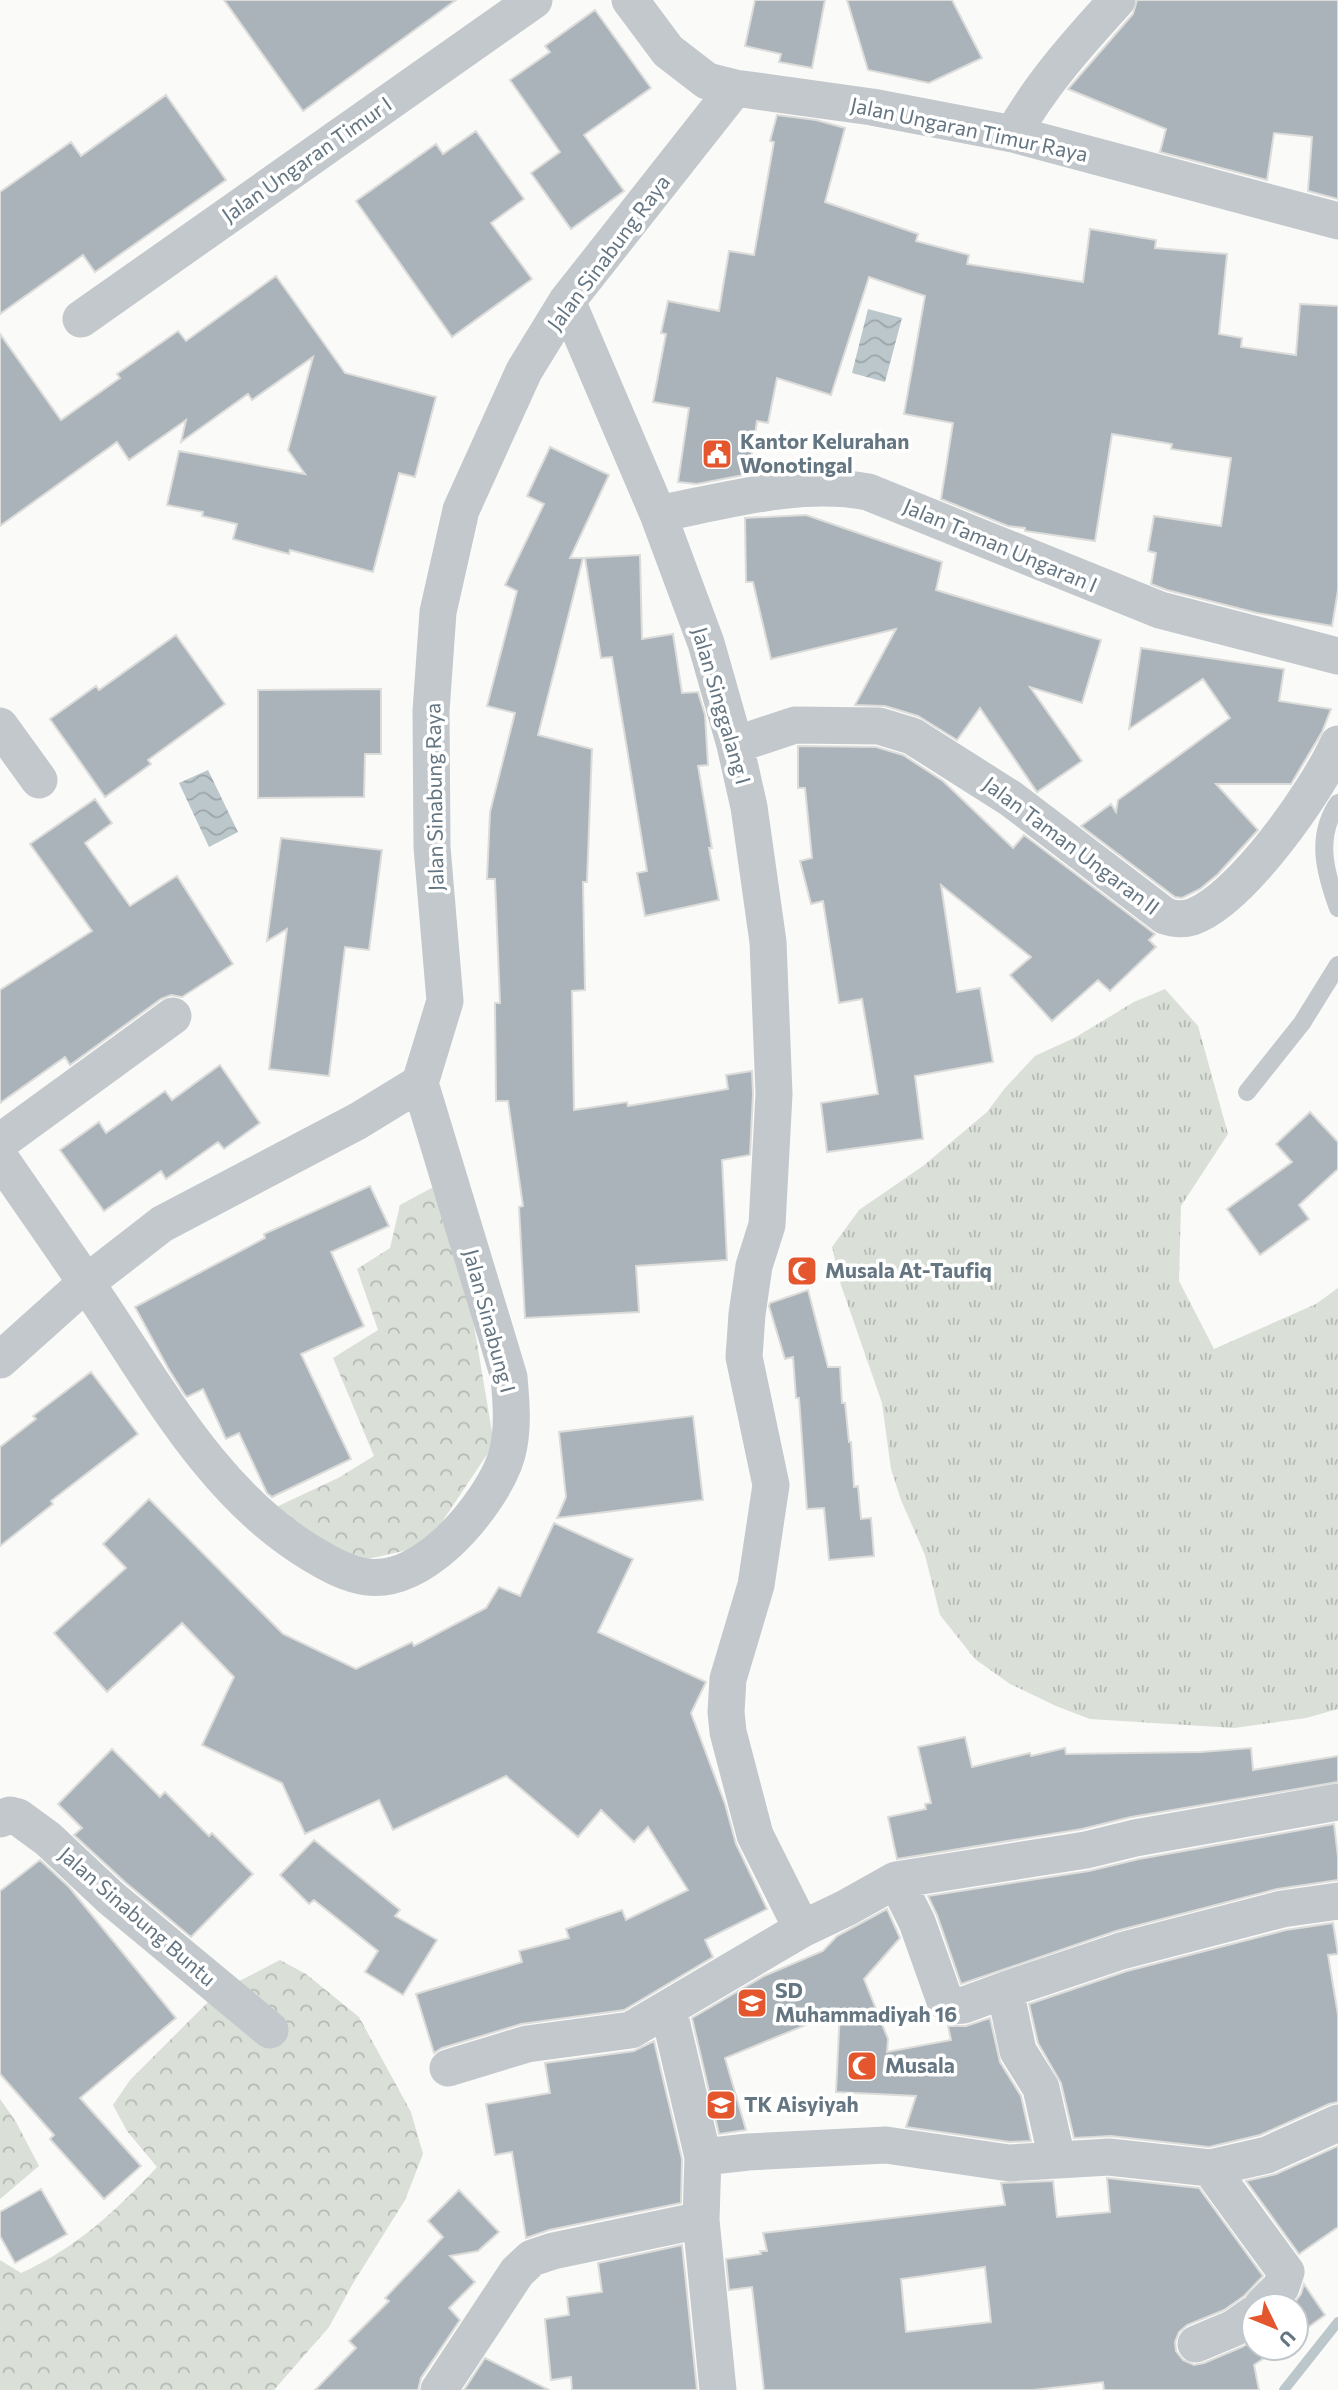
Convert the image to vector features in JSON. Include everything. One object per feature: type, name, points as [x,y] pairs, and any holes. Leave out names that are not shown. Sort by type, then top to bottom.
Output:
[{"type":"street","name":"Jalan Ungaran Timur I","points":[[81,319],[534,0]]},
{"type":"street","name":"Jalan Ungaran Timur Raya","points":[[630,0],[668,51],[707,81],[735,88],[872,107],[1013,134],[1338,221]]},
{"type":"street","points":[[1013,134],[1061,62],[1116,0]]},
{"type":"street","name":"Jalan Sinabung Raya","points":[[420,1083],[445,1001],[432,847],[431,710],[438,612],[461,510],[524,371],[567,301],[735,88]]},
{"type":"street","name":"Jalan Singgalang I","points":[[567,301],[658,514],[706,643],[735,745],[749,807],[768,942],[774,1094],[767,1225],[754,1266],[744,1357],[771,1485],[756,1585],[728,1679],[726,1712],[727,1732],[755,1835],[802,1930]]},
{"type":"street","name":"Jalan Taman Ungaran I","points":[[658,514],[729,500],[810,489],[846,488],[868,492],[1160,610],[1338,656]]},
{"type":"street","name":"Jalan Taman Ungaran II","points":[[735,745],[795,725],[879,726],[912,736],[1010,798],[1165,916],[1178,919],[1192,916],[1215,903],[1262,858],[1295,817],[1338,744]]},
{"type":"street","points":[[0,726],[39,780]]},
{"type":"street","points":[[0,1142],[173,1016]]},
{"type":"street","points":[[0,1360],[86,1283],[162,1224],[358,1121],[420,1083]]},
{"type":"street","name":"Jalan Sinabung I","points":[[0,1158],[189,1437],[245,1503],[287,1539],[342,1571],[369,1577],[401,1574],[432,1556],[460,1531],[492,1489],[509,1448],[512,1412],[509,1377],[420,1083]]},
{"type":"street","points":[[448,2068],[527,2043],[631,2030],[802,1930],[896,1880],[1086,1850],[1135,1838],[1338,1802]]},
{"type":"street","name":"Jalan Sinabung Buntu","points":[[0,1819],[10,1815],[18,1817],[48,1839],[111,1898],[270,2030]]},
{"type":"street","points":[[896,1880],[917,1922],[945,2001],[952,2006],[964,2005],[1121,1951],[1282,1909],[1338,1901]]},
{"type":"street","points":[[1005,1990],[1018,2051],[1041,2088],[1057,2160]]},
{"type":"street","points":[[668,2008],[703,2158],[701,2220],[719,2390]]},
{"type":"street","points":[[703,2158],[748,2152],[886,2145],[1009,2163],[1109,2157],[1210,2168],[1267,2155],[1338,2123]]},
{"type":"street","points":[[1210,2168],[1286,2272],[1275,2292]]},
{"type":"street","points":[[439,2390],[517,2272],[532,2258],[553,2251],[701,2220]]},
{"type":"street","points":[[1196,2344],[1240,2324]]},
{"type":"lane","points":[[1338,803],[1325,829],[1322,852],[1338,908]]},
{"type":"lane","points":[[1247,1093],[1302,1023],[1338,965]]},
{"type":"green space","points":[[1165,989],[1198,1026],[1228,1134],[1181,1206],[1179,1281],[1214,1349],[1316,1304],[1338,1288],[1338,1709],[1306,1718],[1234,1728],[1090,1719],[1010,1684],[975,1659],[940,1615],[925,1555],[891,1469],[882,1403],[841,1285],[832,1247],[859,1210],[923,1166],[987,1112],[1035,1056],[1076,1037],[1134,1002]]},
{"type":"green space","points":[[439,1184],[462,1254],[494,1444],[426,1546],[359,1561],[272,1509],[338,1478],[374,1456],[333,1358],[378,1330],[357,1269],[390,1248],[400,1205]]},
{"type":"green space","points":[[280,1960],[306,1974],[359,2017],[411,2112],[423,2154],[405,2200],[329,2327],[274,2390],[0,2390],[0,2260],[21,2273],[60,2252],[126,2199],[157,2167],[127,2131],[113,2105],[130,2080],[218,1992]]},
{"type":"green space","points":[[0,2099],[16,2122],[39,2166],[0,2199]]},
{"type":"water","points":[[868,309],[902,318],[885,382],[852,373]]},
{"type":"water","points":[[208,770],[238,832],[209,847],[179,783]]},
{"type":"building","points":[[224,0],[456,0],[303,111]]},
{"type":"building","points":[[755,0],[825,0],[812,68],[779,62],[781,54],[745,46]]},
{"type":"building","points":[[847,0],[952,0],[982,58],[929,83],[868,70]]},
{"type":"building","points":[[1137,0],[1338,0],[1338,199],[1308,191],[1312,137],[1274,133],[1267,180],[1160,152],[1166,129],[1068,89],[1133,14]]},
{"type":"building","points":[[595,10],[651,88],[584,135],[624,191],[571,229],[531,173],[560,152],[510,80],[550,52],[545,46]]},
{"type":"building","points":[[166,95],[226,180],[95,272],[83,255],[0,314],[0,192],[71,142],[81,156]]},
{"type":"building","points":[[777,115],[816,120],[845,128],[825,202],[918,234],[916,241],[969,255],[967,264],[1083,282],[1090,229],[1156,240],[1155,248],[1227,254],[1219,334],[1242,338],[1241,347],[1296,355],[1300,304],[1338,306],[1338,590],[1332,626],[1257,613],[1151,584],[1156,553],[1148,551],[1154,516],[1221,526],[1231,458],[1171,449],[1172,444],[1112,434],[1095,541],[1025,531],[1025,528],[1008,526],[941,499],[953,423],[904,414],[925,296],[869,277],[831,395],[777,378],[768,423],[757,421],[749,474],[697,484],[678,482],[689,408],[653,402],[666,334],[661,333],[668,301],[719,311],[729,251],[754,255],[774,142],[770,141]]},
{"type":"building","points":[[476,131],[524,199],[491,223],[532,279],[452,337],[356,201],[436,144],[443,154]]},
{"type":"building","points":[[276,276],[345,373],[436,397],[415,477],[399,473],[373,572],[290,550],[289,554],[233,539],[237,524],[202,516],[203,512],[167,505],[179,451],[305,474],[288,450],[313,357],[252,400],[248,394],[181,442],[186,420],[129,460],[117,442],[0,526],[0,334],[61,420],[120,378],[117,374],[178,331],[186,341]]},
{"type":"building","points":[[550,447],[609,475],[570,558],[583,558],[538,735],[592,749],[587,882],[583,882],[585,990],[572,991],[574,1110],[627,1102],[628,1106],[728,1089],[726,1075],[752,1071],[753,1094],[750,1155],[722,1160],[727,1260],[636,1266],[639,1312],[525,1318],[519,1207],[523,1206],[508,1101],[496,1101],[495,1003],[500,1003],[495,879],[487,879],[490,812],[515,713],[487,706],[517,591],[505,585],[544,504],[527,496]]},
{"type":"building","points":[[806,515],[942,562],[936,590],[1101,640],[1082,703],[1030,687],[1082,761],[1037,792],[980,708],[957,740],[918,716],[885,706],[855,705],[896,629],[771,659],[753,582],[746,582],[745,518]]},
{"type":"building","points":[[640,555],[642,639],[673,634],[682,693],[698,692],[705,715],[708,765],[698,766],[719,900],[645,916],[637,873],[647,871],[612,657],[601,658],[585,558]]},
{"type":"building","points":[[176,635],[225,704],[148,760],[151,764],[105,797],[50,719],[96,686],[99,690]]},
{"type":"building","points":[[1141,648],[1284,669],[1279,701],[1331,709],[1322,732],[1291,784],[1216,784],[1258,830],[1218,874],[1200,889],[1182,898],[1175,897],[1081,826],[1111,804],[1116,812],[1118,800],[1230,718],[1203,679],[1129,729]]},
{"type":"building","points":[[381,689],[381,754],[365,754],[364,797],[258,798],[258,690]]},
{"type":"building","points":[[798,746],[876,747],[903,755],[943,781],[1013,848],[1024,835],[1155,934],[1149,940],[1156,947],[1110,991],[1098,980],[1052,1021],[1010,975],[1031,957],[941,885],[957,992],[980,988],[993,1062],[915,1076],[923,1139],[827,1152],[821,1103],[878,1094],[862,999],[839,1003],[823,901],[811,904],[800,861],[812,858],[805,788],[798,788]]},
{"type":"building","points":[[95,799],[112,823],[85,843],[130,906],[177,876],[233,964],[182,997],[171,995],[161,999],[70,1065],[65,1057],[0,1103],[0,990],[92,931],[30,844]]},
{"type":"building","points":[[281,838],[382,850],[369,950],[345,947],[329,1076],[269,1069],[287,929],[267,941]]},
{"type":"building","points":[[220,1065],[260,1123],[224,1149],[218,1142],[166,1179],[161,1171],[104,1211],[60,1150],[99,1122],[106,1133],[165,1091],[172,1100]]},
{"type":"building","points":[[1310,1112],[1338,1142],[1338,1169],[1299,1205],[1309,1219],[1260,1255],[1227,1209],[1292,1162],[1276,1144]]},
{"type":"building","points":[[370,1186],[389,1226],[331,1252],[364,1326],[301,1354],[351,1459],[272,1497],[267,1493],[239,1433],[226,1439],[203,1389],[187,1397],[185,1395],[135,1307],[265,1238],[264,1234]]},
{"type":"building","points":[[808,1290],[828,1367],[840,1367],[842,1403],[845,1403],[851,1442],[854,1487],[858,1486],[861,1519],[871,1518],[874,1556],[829,1560],[824,1508],[807,1509],[799,1398],[796,1398],[793,1357],[785,1359],[769,1306],[770,1303]]},
{"type":"building","points":[[91,1372],[138,1434],[51,1501],[53,1504],[0,1546],[0,1447],[36,1419],[33,1416]]},
{"type":"building","points":[[693,1416],[703,1500],[557,1518],[566,1497],[559,1432]]},
{"type":"building","points":[[149,1499],[283,1634],[356,1669],[412,1642],[414,1646],[486,1608],[499,1587],[520,1596],[554,1523],[633,1559],[598,1632],[706,1682],[691,1713],[725,1804],[736,1844],[767,1909],[705,1940],[713,1957],[624,2010],[521,2024],[442,2048],[434,2053],[416,1994],[522,1962],[519,1951],[569,1938],[566,1929],[622,1910],[626,1920],[688,1890],[648,1827],[634,1842],[601,1810],[578,1837],[506,1776],[393,1830],[379,1800],[305,1834],[282,1783],[202,1745],[234,1677],[182,1623],[107,1692],[54,1633],[126,1568],[103,1544]]},
{"type":"building","points":[[965,1737],[972,1767],[1030,1753],[1031,1756],[1065,1748],[1066,1754],[1201,1752],[1251,1748],[1253,1770],[1338,1756],[1338,1782],[1131,1817],[1082,1829],[897,1859],[888,1817],[926,1809],[925,1804],[931,1803],[918,1747]]},
{"type":"building","points":[[112,1749],[160,1797],[165,1792],[209,1836],[212,1833],[253,1874],[191,1937],[74,1835],[82,1828],[58,1804]]},
{"type":"building","points":[[1334,1824],[1338,1880],[1277,1889],[1116,1931],[961,1984],[928,1896],[1089,1871],[1139,1859]]},
{"type":"building","points":[[314,1840],[400,1910],[395,1916],[437,1940],[403,1995],[365,1972],[378,1951],[314,1900],[309,1904],[280,1875]]},
{"type":"building","points":[[40,1860],[69,1887],[176,2018],[80,2098],[141,2166],[104,2199],[50,2139],[54,2135],[0,2074],[0,1891]]},
{"type":"building","points":[[887,1909],[900,1938],[864,1979],[888,2039],[887,2052],[951,2040],[948,2026],[966,2026],[990,2018],[1000,2062],[1021,2096],[1031,2141],[1010,2142],[906,2127],[916,2096],[836,2092],[840,2011],[725,2058],[746,2130],[719,2134],[692,2018],[764,1976],[823,1951],[837,1936]]},
{"type":"building","points":[[1333,1923],[1338,1954],[1328,1955],[1338,2015],[1338,2102],[1260,2135],[1209,2147],[1111,2136],[1074,2138],[1061,2083],[1038,2043],[1029,2004],[1127,1971],[1286,1930]]},
{"type":"building","points":[[654,2041],[682,2159],[681,2203],[549,2230],[526,2238],[512,2152],[495,2155],[486,2104],[550,2093],[545,2063],[634,2051]]},
{"type":"building","points":[[1338,2146],[1338,2227],[1299,2254],[1246,2181],[1276,2174]]},
{"type":"building","points":[[1107,2178],[1199,2188],[1263,2276],[1248,2292],[1240,2292],[1240,2299],[1224,2310],[1187,2325],[1179,2332],[1175,2342],[1176,2351],[1183,2360],[1194,2365],[1240,2348],[1240,2362],[1258,2362],[1254,2365],[1259,2390],[1104,2390],[1103,2382],[1033,2390],[764,2390],[752,2287],[729,2290],[726,2259],[767,2251],[763,2233],[1005,2205],[1001,2183],[1053,2181],[1057,2217],[1110,2212]],"holes":[[[985,2267],[991,2322],[906,2332],[901,2279]]]},
{"type":"building","points":[[41,2189],[67,2234],[15,2263],[0,2236],[0,2212]]},
{"type":"building","points":[[459,2190],[499,2232],[478,2251],[450,2256],[475,2282],[449,2308],[460,2320],[421,2378],[418,2390],[315,2390],[356,2348],[349,2341],[389,2301],[385,2298],[443,2237],[428,2221]]},
{"type":"building","points":[[682,2245],[697,2390],[572,2390],[571,2377],[551,2380],[545,2319],[569,2315],[567,2297],[602,2292],[598,2263]]},
{"type":"building","points":[[1304,2284],[1309,2292],[1302,2292]]},
{"type":"building","points":[[1310,2293],[1325,2315],[1310,2326]]},
{"type":"building","points":[[485,2358],[549,2390],[464,2390]]},
{"type":"waterway","points":[[1284,2390],[1338,2322]]},
{"type":"place","name":"Kantor Kelurahan Wonotingal","points":[[717,454]]},
{"type":"place","name":"Musala At-Taufiq","points":[[802,1271]]},
{"type":"place","name":"SD Muhammadiyah 16","points":[[752,2003]]},
{"type":"place","name":"Musala","points":[[862,2066]]},
{"type":"place","name":"TK Aisyiyah","points":[[721,2105]]}]
